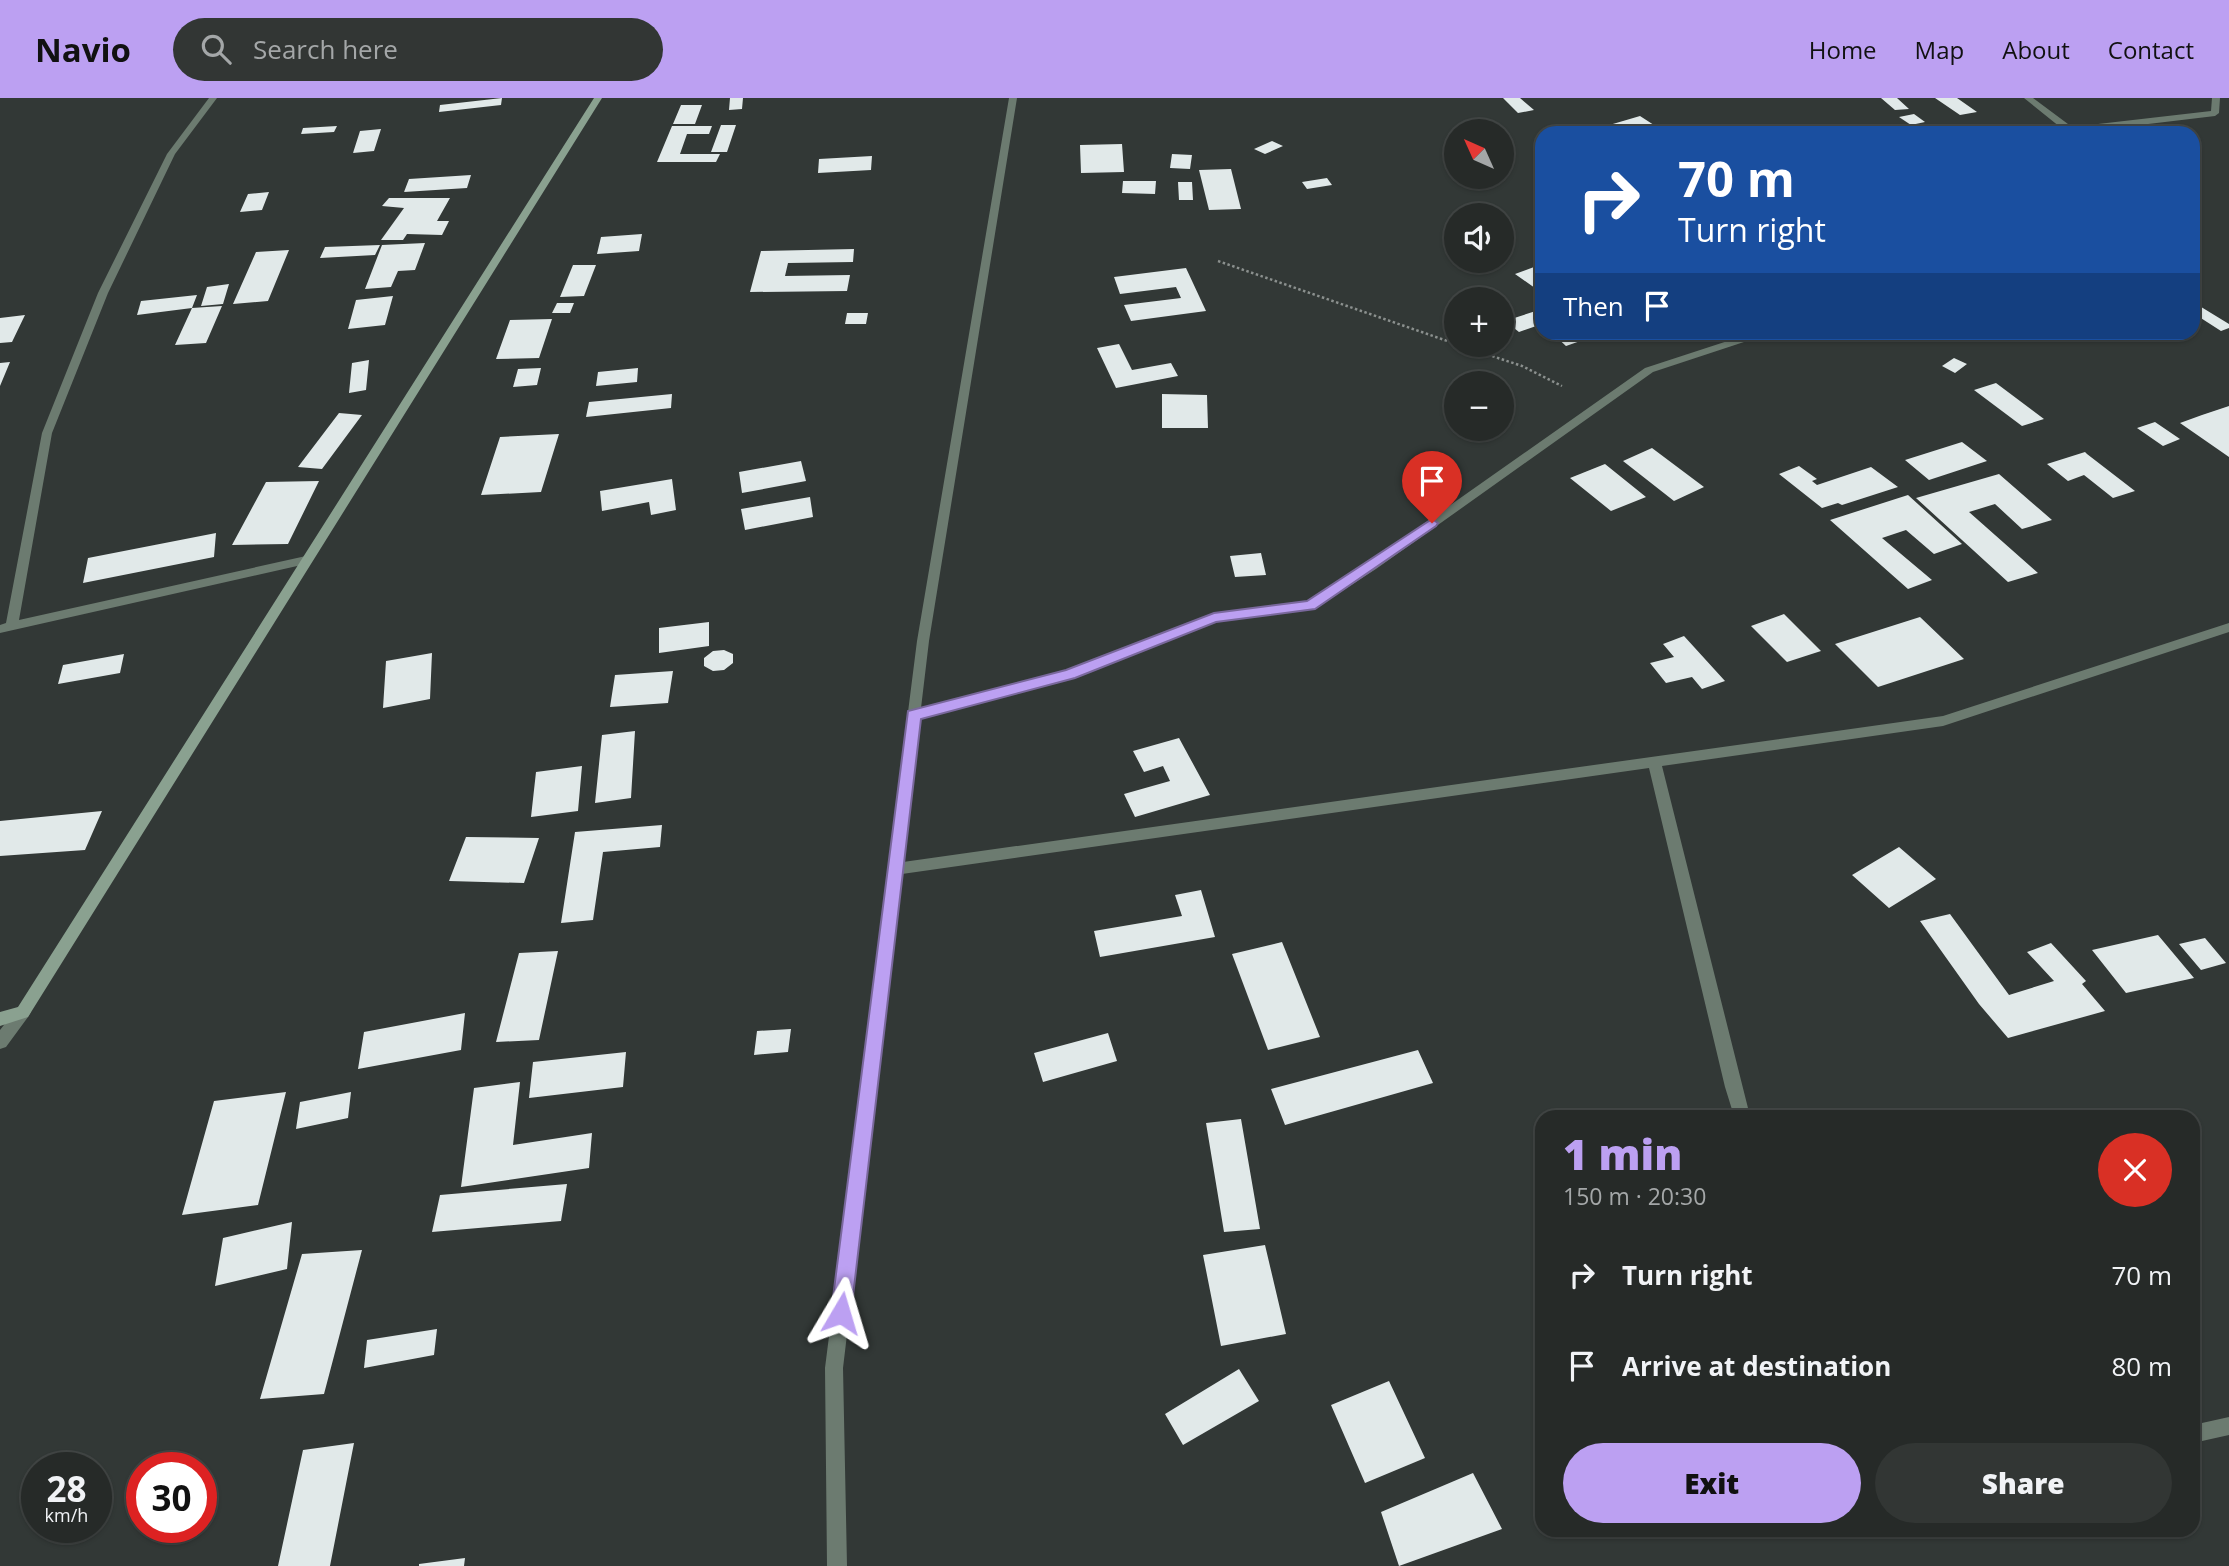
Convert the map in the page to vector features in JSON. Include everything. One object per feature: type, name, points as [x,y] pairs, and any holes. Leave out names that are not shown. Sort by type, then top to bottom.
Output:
[{"type":"street","points":[[213,98],[171,154],[103,293],[47,433],[6,628],[306,561]]},
{"type":"street","points":[[0,1042],[23,1012],[598,98]]},
{"type":"street","points":[[837,1566],[834,1368],[923,641],[1013,98]]},
{"type":"street","points":[[2028,98],[2064,126]]},
{"type":"street","points":[[2110,126],[2215,113],[2216,98]]},
{"type":"street","points":[[914,715],[1070,674],[1214,618],[1310,606],[1372,566],[1649,370],[1740,340]]},
{"type":"street","points":[[895,869],[1655,764],[1943,721],[2229,627]]},
{"type":"street","points":[[1655,764],[1740,1110]]},
{"type":"street","points":[[0,1019],[23,1012]]},
{"type":"street","points":[[2200,1432],[2229,1426]]},
{"type":"path","points":[[1217,261],[1444,339]]},
{"type":"path","points":[[1496,357],[1522,366],[1601,403]]},
{"type":"building","points":[[502,98],[501,105],[439,112],[440,105]]},
{"type":"building","points":[[730,98],[743,98],[742,109],[729,110]]},
{"type":"building","points":[[1503,98],[1520,98],[1534,110],[1518,113]]},
{"type":"building","points":[[1881,98],[1897,98],[1909,109],[1895,110]]},
{"type":"building","points":[[1935,98],[1957,98],[1977,112],[1960,115]]},
{"type":"building","points":[[681,105],[702,105],[695,124],[673,124]]},
{"type":"building","points":[[1914,114],[1925,122],[1911,125],[1899,117]]},
{"type":"building","points":[[1640,116],[1655,126],[1606,126]]},
{"type":"building","points":[[721,125],[736,125],[727,152],[711,152]]},
{"type":"building","points":[[337,126],[334,132],[301,134],[303,128]]},
{"type":"building","points":[[672,126],[712,126],[709,134],[687,134],[680,154],[720,154],[716,162],[657,162]]},
{"type":"building","points":[[381,129],[374,151],[353,153],[360,131]]},
{"type":"building","points":[[1272,141],[1283,146],[1265,154],[1254,149]]},
{"type":"building","points":[[1122,144],[1124,172],[1081,173],[1080,145]]},
{"type":"building","points":[[1172,154],[1192,155],[1190,169],[1170,168]]},
{"type":"building","points":[[872,156],[871,170],[818,173],[819,159]]},
{"type":"building","points":[[1231,169],[1241,209],[1209,210],[1199,170]]},
{"type":"building","points":[[471,175],[467,188],[404,192],[409,179]]},
{"type":"building","points":[[1327,178],[1332,185],[1307,189],[1302,182]]},
{"type":"building","points":[[1123,181],[1156,181],[1155,194],[1122,193]]},
{"type":"building","points":[[1178,182],[1192,182],[1193,200],[1179,200]]},
{"type":"building","points":[[269,192],[262,210],[240,212],[248,194]]},
{"type":"building","points":[[389,198],[450,198],[437,221],[449,221],[442,235],[407,234],[403,240],[381,240],[404,208],[382,206]]},
{"type":"building","points":[[642,234],[639,251],[597,254],[601,237]]},
{"type":"building","points":[[425,243],[415,270],[398,271],[391,287],[365,289],[382,245]]},
{"type":"building","points":[[380,245],[375,255],[320,258],[325,247]]},
{"type":"building","points":[[854,249],[853,262],[788,263],[785,276],[850,275],[847,291],[750,292],[761,251]]},
{"type":"building","points":[[289,250],[268,301],[233,304],[256,252]]},
{"type":"building","points":[[573,265],[596,265],[584,296],[560,297]]},
{"type":"building","points":[[1535,267],[1535,288],[1515,274]]},
{"type":"building","points":[[1186,268],[1206,311],[1131,321],[1124,305],[1181,298],[1176,287],[1120,294],[1114,277]]},
{"type":"building","points":[[229,284],[223,304],[201,306],[207,287]]},
{"type":"building","points":[[197,295],[192,308],[137,315],[141,301]]},
{"type":"building","points":[[393,296],[385,325],[348,329],[356,300]]},
{"type":"building","points":[[557,303],[574,303],[570,313],[552,313]]},
{"type":"building","points":[[222,306],[206,343],[175,345],[192,308]]},
{"type":"building","points":[[2200,306],[2229,324],[2229,328],[2221,331],[2200,318]]},
{"type":"building","points":[[1535,311],[1535,326],[1519,332],[1514,328],[1514,318]]},
{"type":"building","points":[[847,313],[868,313],[866,324],[845,324]]},
{"type":"building","points":[[25,315],[12,342],[0,343],[0,318]]},
{"type":"building","points":[[552,319],[539,358],[496,359],[510,320]]},
{"type":"building","points":[[1560,340],[1583,340],[1566,346]]},
{"type":"building","points":[[1119,344],[1132,370],[1171,363],[1178,376],[1116,388],[1097,348]]},
{"type":"building","points":[[1954,358],[1967,364],[1955,373],[1942,366]]},
{"type":"building","points":[[369,360],[366,390],[349,393],[352,363]]},
{"type":"building","points":[[10,362],[0,386],[0,363]]},
{"type":"building","points":[[541,368],[537,385],[513,387],[518,369]]},
{"type":"building","points":[[638,368],[637,382],[596,386],[598,372]]},
{"type":"building","points":[[1996,383],[2044,419],[2022,426],[1974,390]]},
{"type":"building","points":[[672,394],[671,408],[586,417],[589,402]]},
{"type":"building","points":[[1162,394],[1207,395],[1208,428],[1162,428]]},
{"type":"building","points":[[2229,406],[2229,457],[2180,423],[2202,415]]},
{"type":"building","points":[[339,413],[362,415],[322,469],[298,467]]},
{"type":"building","points":[[2155,422],[2180,439],[2163,446],[2137,428]]},
{"type":"building","points":[[559,434],[541,492],[481,495],[500,437]]},
{"type":"building","points":[[1962,442],[1987,461],[1929,480],[1905,460]]},
{"type":"building","points":[[1652,448],[1704,487],[1674,501],[1623,461]]},
{"type":"building","points":[[2085,452],[2135,491],[2113,498],[2084,475],[2068,481],[2047,464]]},
{"type":"building","points":[[801,461],[806,481],[742,493],[739,472]]},
{"type":"building","points":[[1605,464],[1646,497],[1611,511],[1570,478]]},
{"type":"building","points":[[1799,466],[1817,479],[1812,481],[1817,485],[1871,467],[1898,487],[1842,505],[1838,503],[1822,508],[1779,474]]},
{"type":"building","points":[[1999,474],[2052,520],[2022,529],[1995,504],[1969,512],[2038,573],[2008,582],[1916,498]]},
{"type":"building","points":[[672,479],[676,510],[651,515],[649,502],[602,511],[600,491]]},
{"type":"building","points":[[319,481],[288,544],[232,545],[266,482]]},
{"type":"building","points":[[1908,495],[1962,544],[1934,554],[1906,530],[1882,538],[1932,580],[1908,589],[1830,520]]},
{"type":"building","points":[[810,497],[813,517],[745,530],[741,509]]},
{"type":"building","points":[[216,533],[214,557],[83,583],[88,558]]},
{"type":"building","points":[[1261,553],[1266,575],[1235,577],[1230,556]]},
{"type":"building","points":[[1784,614],[1821,651],[1787,662],[1751,626]]},
{"type":"building","points":[[1920,617],[1964,659],[1878,687],[1835,644]]},
{"type":"building","points":[[709,622],[709,646],[659,653],[659,628]]},
{"type":"building","points":[[1684,636],[1725,681],[1702,689],[1692,677],[1666,683],[1650,663],[1674,657],[1663,644]]},
{"type":"building","points":[[724,650],[733,654],[733,663],[724,670],[713,671],[704,666],[704,658],[713,651]]},
{"type":"building","points":[[432,653],[430,699],[383,708],[386,661]]},
{"type":"building","points":[[124,654],[120,673],[58,684],[63,665]]},
{"type":"building","points":[[673,671],[668,703],[610,707],[615,675]]},
{"type":"building","points":[[635,731],[631,798],[595,803],[602,735]]},
{"type":"building","points":[[1179,738],[1210,795],[1135,817],[1124,794],[1170,781],[1163,766],[1144,772],[1133,751]]},
{"type":"building","points":[[582,766],[578,811],[531,817],[536,772]]},
{"type":"building","points":[[102,811],[85,850],[0,856],[0,821]]},
{"type":"building","points":[[662,825],[660,847],[603,852],[593,920],[561,923],[575,832]]},
{"type":"building","points":[[466,837],[539,838],[524,883],[449,881]]},
{"type":"building","points":[[1899,847],[1936,879],[1889,908],[1852,875]]},
{"type":"building","points":[[1201,890],[1215,937],[1100,957],[1094,931],[1182,916],[1175,895]]},
{"type":"building","points":[[1950,914],[2009,995],[2054,981],[2027,952],[2051,943],[2086,981],[2082,984],[2105,1011],[2008,1038],[1979,1004],[1920,921]]},
{"type":"building","points":[[2158,935],[2194,978],[2126,993],[2092,950]]},
{"type":"building","points":[[2205,938],[2226,963],[2201,970],[2179,944]]},
{"type":"building","points":[[1282,942],[1320,1037],[1268,1050],[1232,954]]},
{"type":"building","points":[[558,951],[539,1040],[496,1042],[519,953]]},
{"type":"building","points":[[465,1013],[461,1050],[358,1069],[364,1032]]},
{"type":"building","points":[[791,1029],[788,1052],[754,1055],[757,1031]]},
{"type":"building","points":[[1108,1033],[1117,1061],[1043,1082],[1034,1053]]},
{"type":"building","points":[[1418,1050],[1433,1083],[1285,1125],[1271,1089]]},
{"type":"building","points":[[626,1052],[623,1087],[529,1098],[533,1062]]},
{"type":"building","points":[[520,1082],[513,1145],[592,1133],[589,1168],[461,1187],[474,1088]]},
{"type":"building","points":[[286,1092],[258,1205],[182,1215],[214,1101]]},
{"type":"building","points":[[351,1092],[348,1118],[296,1129],[300,1102]]},
{"type":"building","points":[[1241,1119],[1260,1229],[1224,1232],[1206,1123]]},
{"type":"building","points":[[567,1184],[561,1221],[432,1232],[440,1195]]},
{"type":"building","points":[[292,1222],[287,1269],[215,1286],[223,1238]]},
{"type":"building","points":[[1265,1245],[1286,1334],[1221,1346],[1203,1255]]},
{"type":"building","points":[[362,1250],[324,1394],[260,1399],[302,1254]]},
{"type":"building","points":[[437,1329],[434,1355],[364,1368],[367,1340]]},
{"type":"building","points":[[1239,1369],[1259,1401],[1183,1445],[1165,1414]]},
{"type":"building","points":[[1389,1381],[1425,1458],[1365,1483],[1331,1405]]},
{"type":"building","points":[[354,1443],[330,1566],[278,1566],[303,1450]]},
{"type":"building","points":[[1473,1473],[1502,1529],[1399,1566],[1381,1512]]},
{"type":"building","points":[[465,1558],[464,1566],[419,1566],[419,1564]]},
{"type":"route","points":[[841,1313],[914,715],[1070,674],[1214,618],[1310,606],[1432,523]]}]
